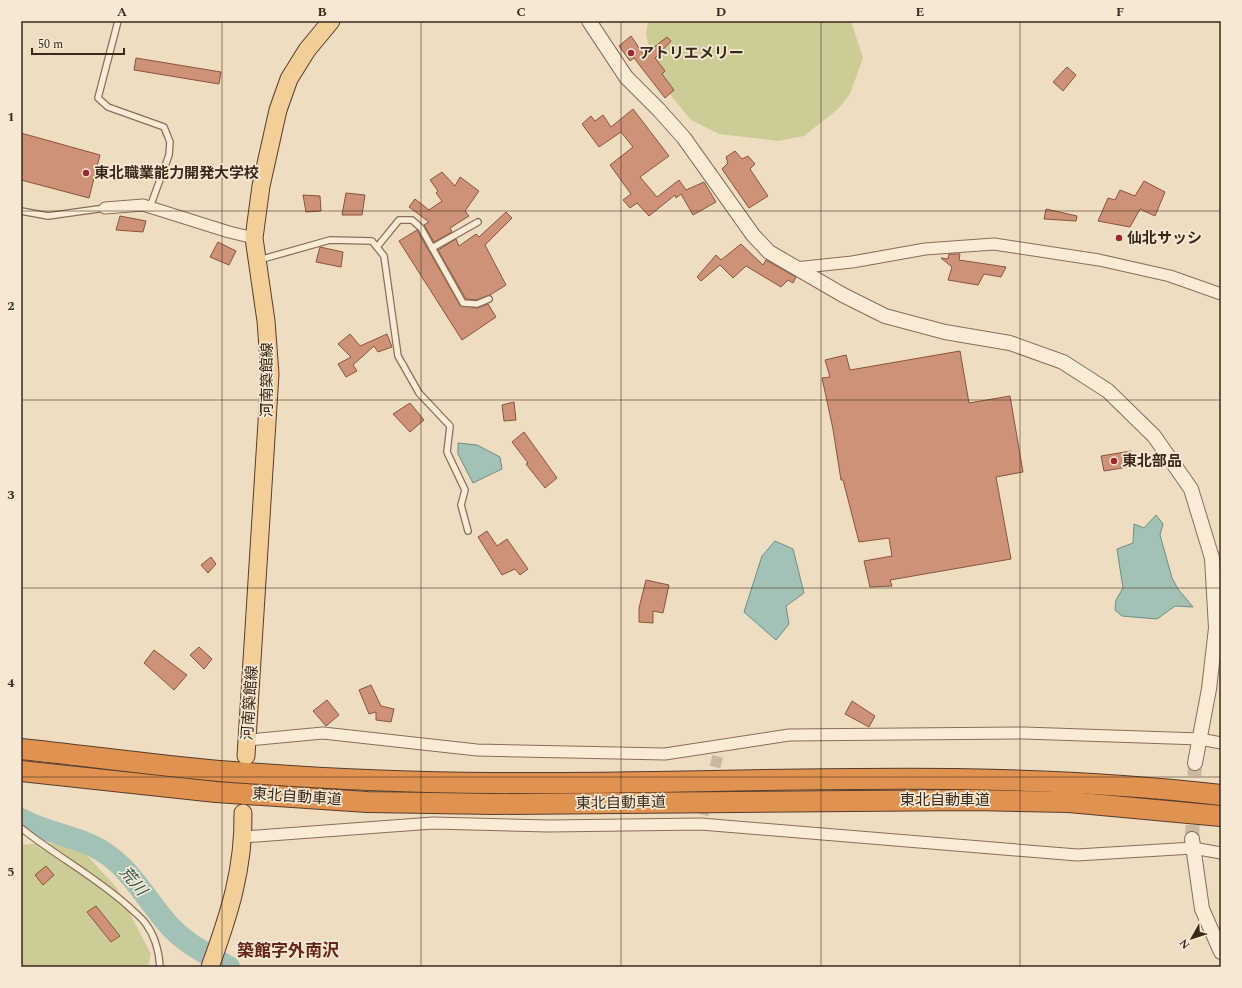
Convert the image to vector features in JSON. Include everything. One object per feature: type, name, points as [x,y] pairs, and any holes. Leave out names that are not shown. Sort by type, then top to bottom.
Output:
[{"type":"highway","name":"東北自動車道","points":[[21,749],[217,770],[367,781],[492,783],[806,779],[973,779],[1075,783],[1221,795]]},
{"type":"highway","name":"東北自動車道","points":[[27,772],[216,792],[367,802],[494,804],[974,800],[1069,802],[1221,816]]},
{"type":"main road","name":"河南築館線","points":[[247,748],[270,374],[266,321],[254,238],[261,186],[278,110],[289,79],[307,50],[331,21]]},
{"type":"main road","points":[[210,967],[236,889],[243,837],[243,813]]},
{"type":"street","points":[[589,21],[626,77],[684,138],[753,235],[769,252],[843,295],[885,316],[945,332],[1010,343],[1063,362],[1108,391],[1154,436],[1191,489],[1212,558],[1216,628],[1209,689],[1195,763]]},
{"type":"street","points":[[105,208],[143,205],[229,232],[254,238]]},
{"type":"street","points":[[795,268],[852,262],[925,249],[994,244],[1099,260],[1170,276],[1221,294]]},
{"type":"street","points":[[247,748],[323,733],[477,750],[666,754],[718,751],[789,735],[1024,733],[1200,739],[1221,742]]},
{"type":"street","points":[[243,837],[433,823],[549,826],[702,820],[1077,855],[1192,844],[1221,853]]},
{"type":"street","points":[[1192,844],[1202,909],[1221,952]]},
{"type":"lane","points":[[118,21],[98,98],[108,107],[164,127],[170,142],[169,154],[150,207]]},
{"type":"lane","points":[[21,211],[48,216],[105,208]]},
{"type":"lane","points":[[377,247],[399,220],[412,220],[421,228],[463,303],[477,304],[489,299]]},
{"type":"lane","points":[[432,248],[478,222]]},
{"type":"lane","points":[[257,260],[330,240],[372,240],[384,256],[398,356],[419,392],[450,426],[448,452],[465,490],[461,505],[468,530]]},
{"type":"lane","points":[[21,828],[56,854],[77,866],[110,890],[146,924],[156,942],[160,967]]},
{"type":"green space","points":[[648,21],[851,21],[863,58],[850,94],[838,109],[804,136],[778,141],[719,134],[691,120],[655,76],[646,34]]},
{"type":"green space","points":[[47,843],[70,846],[82,850],[116,887],[151,954],[148,967],[21,967],[21,845]]},
{"type":"shaded area","points":[[458,443],[477,445],[500,457],[502,469],[473,483],[458,454]]},
{"type":"shaded area","points":[[1156,515],[1163,524],[1160,535],[1172,578],[1178,589],[1193,607],[1175,606],[1157,619],[1122,616],[1115,610],[1116,600],[1123,588],[1117,549],[1133,543],[1134,524],[1144,528]]},
{"type":"shaded area","points":[[775,541],[793,549],[804,593],[786,606],[789,624],[776,640],[744,612],[762,556]]},
{"type":"building","points":[[631,36],[644,55],[667,37],[671,41],[655,58],[665,71],[662,74],[674,90],[665,98],[634,58],[630,61],[619,46]]},
{"type":"building","points":[[136,58],[221,72],[219,84],[134,70]]},
{"type":"building","points":[[1067,67],[1076,75],[1063,91],[1053,82]]},
{"type":"building","points":[[633,109],[669,156],[640,177],[657,197],[679,180],[686,190],[704,182],[716,202],[693,215],[681,194],[676,198],[675,195],[649,216],[637,203],[630,208],[623,200],[631,194],[610,165],[633,147],[621,132],[599,147],[582,124],[591,116],[595,121],[603,115],[611,127]]},
{"type":"building","points":[[21,133],[100,155],[89,198],[21,180]]},
{"type":"building","points":[[735,151],[742,159],[748,156],[755,164],[750,169],[768,196],[749,208],[722,169],[728,163],[726,157]]},
{"type":"building","points":[[442,172],[455,186],[460,177],[479,191],[465,211],[469,216],[450,228],[452,232],[434,242],[424,225],[429,222],[409,207],[415,199],[429,210],[442,201],[436,193],[438,191],[430,180]]},
{"type":"building","points":[[1144,181],[1165,192],[1155,216],[1140,209],[1130,227],[1098,221],[1108,198],[1115,200],[1120,190],[1135,196]]},
{"type":"building","points":[[346,193],[365,195],[362,215],[342,215]]},
{"type":"building","points":[[303,195],[320,196],[321,211],[306,212]]},
{"type":"building","points":[[1046,209],[1077,216],[1076,221],[1044,219]]},
{"type":"building","points":[[506,212],[512,218],[485,245],[506,285],[490,295],[476,300],[466,299],[438,250],[456,239],[459,246],[476,234],[479,237]]},
{"type":"building","points":[[120,216],[146,221],[143,232],[116,230]]},
{"type":"building","points":[[417,230],[460,305],[477,308],[488,304],[496,317],[462,340],[399,241]]},
{"type":"building","points":[[218,242],[236,251],[229,265],[210,257]]},
{"type":"building","points":[[741,244],[763,265],[766,260],[796,277],[793,283],[788,280],[781,287],[746,266],[733,278],[720,265],[701,281],[697,277],[716,255],[721,260]]},
{"type":"building","points":[[320,247],[343,252],[341,267],[316,262]]},
{"type":"building","points":[[949,254],[960,254],[959,260],[1006,267],[1001,277],[984,274],[978,285],[948,280],[952,267],[941,258],[948,259]]},
{"type":"building","points":[[350,334],[360,346],[387,334],[392,347],[378,352],[374,346],[353,365],[357,371],[346,377],[338,364],[351,357],[338,344]]},
{"type":"building","points":[[960,351],[969,403],[1010,396],[1023,472],[996,477],[1011,559],[890,580],[892,586],[870,587],[864,561],[892,556],[889,538],[859,542],[843,480],[841,480],[833,429],[822,378],[830,377],[825,360],[846,355],[850,370]]},
{"type":"building","points":[[514,402],[516,420],[504,421],[502,405]]},
{"type":"building","points":[[410,403],[424,420],[410,432],[393,414]]},
{"type":"building","points":[[524,432],[557,478],[545,488],[526,464],[528,463],[512,442]]},
{"type":"building","points":[[1131,451],[1134,466],[1104,471],[1101,456]]},
{"type":"building","points":[[487,531],[497,546],[507,539],[528,569],[520,575],[515,569],[502,575],[478,537]]},
{"type":"building","points":[[211,557],[216,564],[208,573],[201,565]]},
{"type":"building","points":[[646,580],[669,585],[663,613],[653,611],[653,623],[639,622],[639,608]]},
{"type":"building","points":[[199,647],[212,659],[204,669],[190,655]]},
{"type":"building","points":[[154,650],[187,675],[174,690],[144,663]]},
{"type":"building","points":[[371,685],[381,706],[394,709],[391,722],[376,720],[376,712],[369,714],[359,690]]},
{"type":"building","points":[[327,700],[339,715],[326,726],[313,711]]},
{"type":"building","points":[[852,701],[875,716],[869,727],[845,714]]},
{"type":"building","points":[[46,866],[54,875],[43,885],[35,875]]},
{"type":"building","points":[[96,906],[120,936],[111,942],[87,912]]},
{"type":"waterway","name":"荒川","points":[[21,819],[95,847],[105,853],[123,868],[174,930],[196,948],[229,967]]},
{"type":"tunnel","points":[[703,815],[718,755]]},
{"type":"tunnel","points":[[1192,839],[1195,763]]},
{"type":"place","name":"アトリエメリー","points":[[631,53]]},
{"type":"place","name":"東北職業能力開発大学校","points":[[86,173]]},
{"type":"place","name":"仙北サッシ","points":[[1119,238]]},
{"type":"place","name":"東北部品","points":[[1114,461]]},
{"type":"district","name":"築館字外南沢","points":[[288,951]]}]
